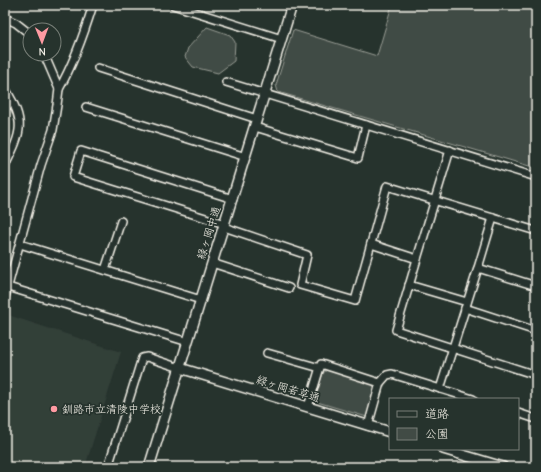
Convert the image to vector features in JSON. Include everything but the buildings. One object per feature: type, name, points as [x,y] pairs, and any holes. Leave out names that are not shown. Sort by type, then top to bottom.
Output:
[{"type":"street","points":[[5,296],[8,287],[8,278],[20,244],[53,130],[59,89],[67,76],[84,34],[93,5]]},
{"type":"street","points":[[173,5],[282,39]]},
{"type":"street","name":"緑ヶ岡中通","points":[[149,467],[292,5]]},
{"type":"street","points":[[5,18],[22,28]]},
{"type":"street","points":[[47,62],[59,89]]},
{"type":"street","points":[[98,68],[358,158],[366,125]]},
{"type":"street","points":[[226,82],[536,177]]},
{"type":"street","points":[[5,88],[18,112],[20,121],[16,143],[5,166]]},
{"type":"street","points":[[5,108],[12,101]]},
{"type":"street","points":[[86,107],[246,157]]},
{"type":"street","points":[[450,150],[396,330],[536,374]]},
{"type":"street","points":[[233,199],[81,151],[73,177],[224,226],[307,256],[300,285],[355,301],[387,186],[536,231]]},
{"type":"street","points":[[440,389],[492,218]]},
{"type":"street","points":[[105,270],[121,221]]},
{"type":"street","points":[[20,244],[201,300]]},
{"type":"street","points":[[371,244],[417,260]]},
{"type":"street","points":[[212,263],[289,288]]},
{"type":"street","points":[[478,268],[536,286]]},
{"type":"street","points":[[409,285],[536,331]]},
{"type":"street","points":[[8,287],[188,342]]},
{"type":"street","points":[[267,353],[320,368]]},
{"type":"street","points":[[108,467],[142,358],[147,357],[180,368]]},
{"type":"street","points":[[308,407],[321,364],[380,383]]},
{"type":"street","name":"緑ヶ岡若草通","points":[[180,368],[389,432]]},
{"type":"street","points":[[368,426],[380,383],[387,375],[392,374],[470,398]]},
{"type":"street","points":[[519,413],[536,419]]},
{"type":"street","points":[[446,450],[502,467]]},
{"type":"shaded area","name":"釧路市立清陵中学校","points":[[5,314],[121,352],[85,467],[5,467]]},
{"type":"green space","points":[[392,5],[536,5],[536,168],[278,92],[276,85],[293,30],[377,56]]},
{"type":"green space","points":[[207,27],[230,35],[235,42],[234,61],[218,73],[193,67],[185,57],[188,48]]},
{"type":"green space","points":[[327,370],[372,383],[375,389],[367,417],[314,401],[323,373]]},
{"type":"place","name":"釧路市立清陵中学校","points":[[54,409]]}]
